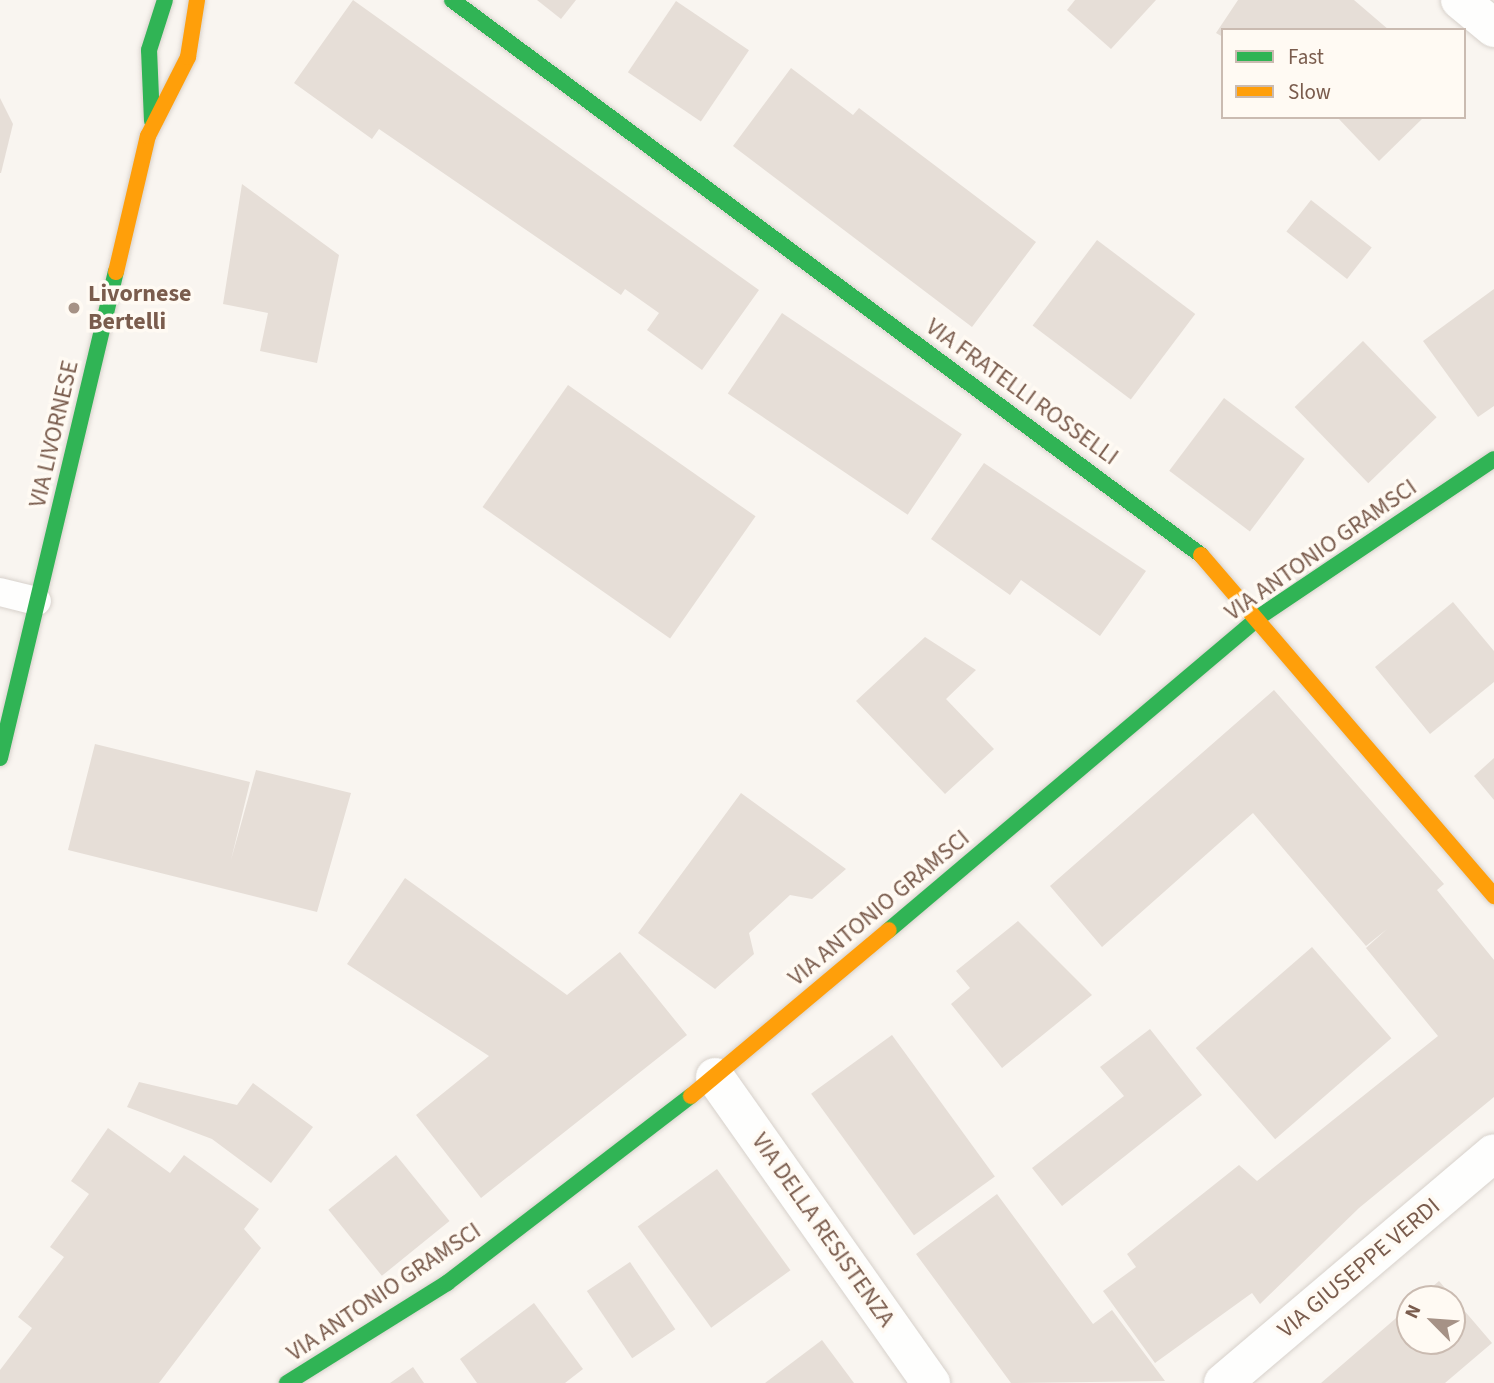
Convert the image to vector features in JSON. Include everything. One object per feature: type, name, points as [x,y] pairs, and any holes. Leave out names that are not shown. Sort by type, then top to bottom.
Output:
[{"type":"street","name":"VIA LIVORNESE","points":[[152,121],[149,50],[165,0]]},
{"type":"street","name":"VIA LIVORNESE","points":[[0,756],[152,121],[188,57],[197,0]]},
{"type":"street","name":"VIA FRATELLI ROSSELLI","points":[[452,0],[1198,551],[1259,617],[1494,896]]},
{"type":"street","points":[[1460,0],[1494,29]]},
{"type":"street","name":"VIA ANTONIO GRAMSCI","points":[[287,1383],[447,1283],[715,1077],[1259,617],[1494,459]]},
{"type":"street","name":"VIA DELLA RESISTENZA","points":[[715,1077],[931,1383]]},
{"type":"street","name":"VIA GIUSEPPE VERDI","points":[[1223,1383],[1494,1153]]},
{"type":"lane","points":[[0,592],[37,601]]},
{"type":"building","points":[[353,0],[759,290],[702,370],[647,330],[659,313],[625,289],[621,295],[379,129],[372,139],[294,83]]},
{"type":"building","points":[[537,0],[576,0],[561,19]]},
{"type":"building","points":[[1075,0],[1156,0],[1111,49],[1067,10]]},
{"type":"building","points":[[1238,0],[1354,0],[1387,28],[1221,28],[1221,36],[1216,33]]},
{"type":"building","points":[[676,1],[749,50],[701,122],[628,72]]},
{"type":"building","points":[[791,68],[853,115],[859,108],[1036,242],[972,327],[733,146]]},
{"type":"building","points":[[0,98],[13,124],[1,173],[0,173]]},
{"type":"building","points":[[1339,119],[1422,119],[1379,161]]},
{"type":"building","points":[[242,184],[339,255],[317,363],[260,351],[268,313],[223,304]]},
{"type":"building","points":[[1311,200],[1372,247],[1347,279],[1286,232]]},
{"type":"building","points":[[1097,240],[1195,314],[1131,399],[1033,325]]},
{"type":"building","points":[[1494,289],[1494,406],[1478,417],[1423,341]]},
{"type":"building","points":[[782,313],[962,434],[908,515],[728,393]]},
{"type":"building","points":[[1363,341],[1437,417],[1368,483],[1295,407]]},
{"type":"building","points":[[568,385],[756,516],[670,638],[483,507]]},
{"type":"building","points":[[1224,398],[1305,459],[1250,531],[1169,471]]},
{"type":"building","points":[[984,463],[1146,571],[1100,636],[1021,580],[1010,595],[931,539]]},
{"type":"building","points":[[1453,602],[1494,651],[1494,682],[1430,734],[1375,667]]},
{"type":"building","points":[[925,637],[976,670],[946,699],[994,749],[945,794],[856,701]]},
{"type":"building","points":[[1274,690],[1444,884],[1437,890],[1494,960],[1494,1097],[1359,1208],[1260,1304],[1252,1293],[1155,1363],[1103,1291],[1136,1267],[1127,1254],[1239,1165],[1257,1181],[1438,1036],[1366,948],[1387,929],[1366,946],[1253,813],[1102,947],[1050,886]]},
{"type":"building","points":[[95,744],[250,782],[231,860],[256,770],[351,793],[317,912],[68,850]]},
{"type":"building","points":[[1494,758],[1494,800],[1474,776]]},
{"type":"building","points":[[741,793],[846,869],[812,899],[790,895],[749,933],[754,954],[715,989],[638,933]]},
{"type":"building","points":[[405,878],[567,995],[620,952],[687,1035],[481,1198],[416,1115],[489,1056],[347,964]]},
{"type":"building","points":[[1018,921],[1092,995],[1002,1068],[951,1004],[970,988],[956,971]]},
{"type":"building","points":[[1312,947],[1391,1038],[1275,1139],[1196,1048]]},
{"type":"building","points":[[1150,1029],[1202,1095],[1062,1206],[1032,1168],[1124,1096],[1100,1067]]},
{"type":"building","points":[[892,1035],[995,1177],[914,1235],[811,1094]]},
{"type":"building","points":[[139,1082],[237,1105],[253,1083],[313,1127],[271,1183],[212,1139],[127,1107]]},
{"type":"building","points":[[108,1128],[170,1173],[184,1155],[259,1209],[244,1229],[261,1248],[159,1383],[0,1383],[0,1370],[32,1328],[18,1317],[64,1257],[50,1247],[89,1194],[71,1181]]},
{"type":"building","points":[[396,1155],[449,1221],[382,1276],[328,1210]]},
{"type":"building","points":[[717,1169],[790,1270],[711,1328],[638,1227]]},
{"type":"building","points":[[997,1194],[1093,1324],[1112,1310],[1165,1381],[1011,1383],[916,1254]]},
{"type":"building","points":[[630,1262],[675,1329],[632,1358],[587,1291]]},
{"type":"building","points":[[534,1303],[583,1369],[565,1383],[477,1383],[460,1359]]},
{"type":"building","points":[[1466,1313],[1492,1343],[1445,1383],[1321,1383],[1396,1318],[1396,1355],[1466,1355]]},
{"type":"building","points":[[822,1340],[854,1383],[765,1383]]},
{"type":"building","points":[[413,1367],[424,1383],[390,1383]]},
{"type":"traffic: fast","points":[[152,121],[149,50],[165,0]]},
{"type":"traffic: fast","points":[[452,0],[1201,555]]},
{"type":"traffic: fast","points":[[0,758],[116,272]]},
{"type":"traffic: fast","points":[[889,930],[1259,617],[1494,459]]},
{"type":"traffic: fast","points":[[287,1383],[447,1283],[691,1096]]},
{"type":"traffic: slow","points":[[116,272],[148,136],[188,57],[197,0]]},
{"type":"traffic: slow","points":[[1201,555],[1494,896]]},
{"type":"traffic: slow","points":[[691,1096],[889,930]]},
{"type":"place","name":"Livornese Bertelli","points":[[74,308]]}]
